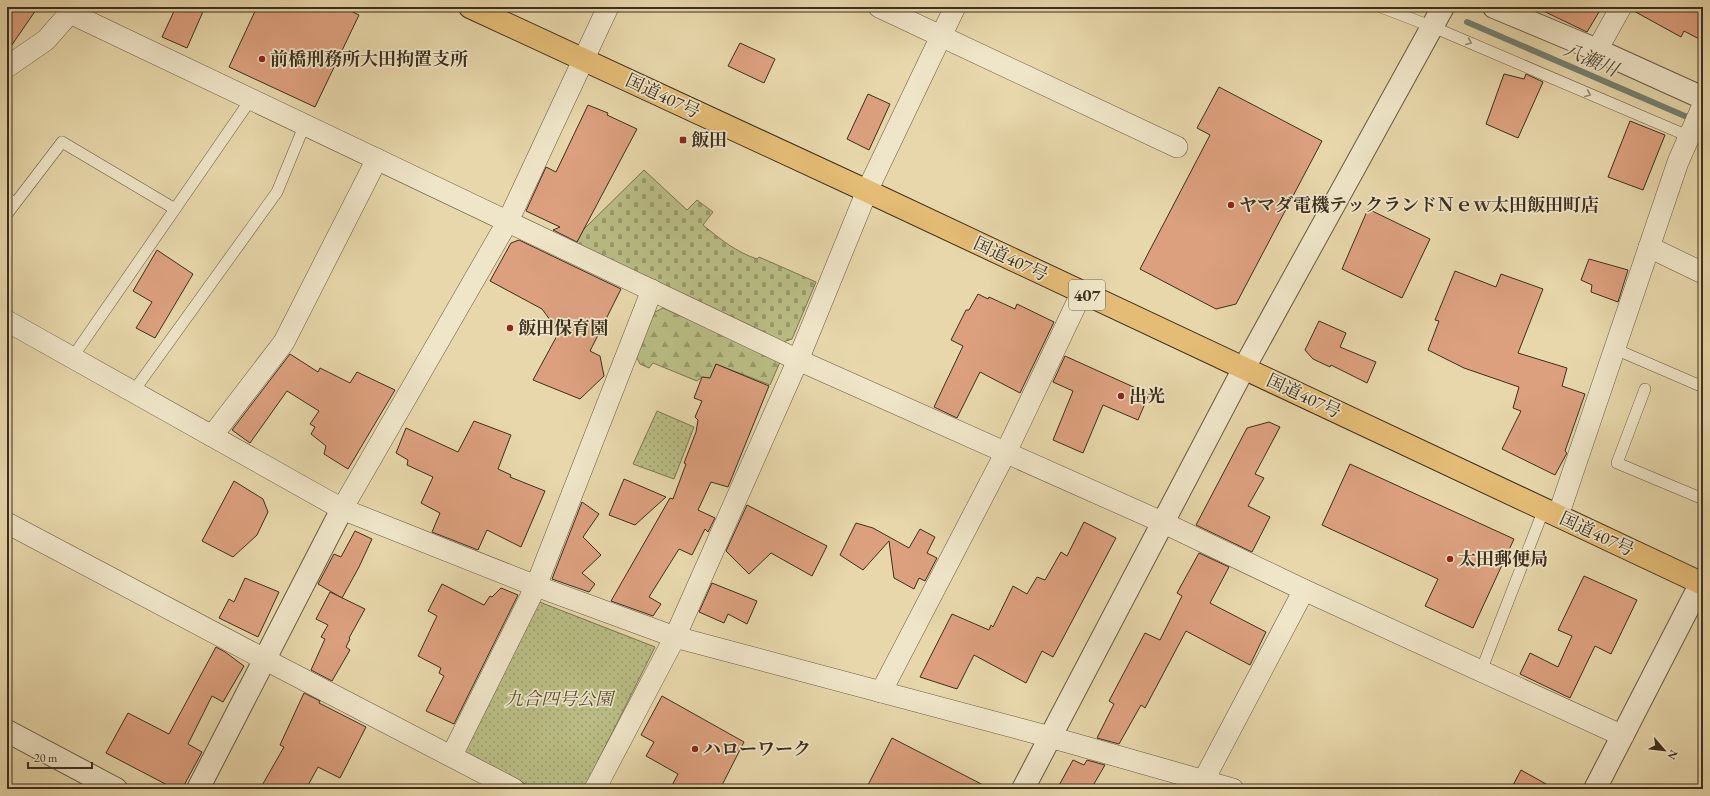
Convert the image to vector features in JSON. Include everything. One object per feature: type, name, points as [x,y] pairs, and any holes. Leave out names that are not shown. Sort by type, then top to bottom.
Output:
[{"type":"highway","name":"国道407号","points":[[470,7],[867,191],[1702,583]]},
{"type":"street","points":[[198,789],[342,509],[508,221],[608,7]]},
{"type":"street","points":[[879,7],[1178,147]]},
{"type":"street","points":[[596,789],[675,637],[798,360],[867,191],[955,7]]},
{"type":"street","points":[[1023,789],[1164,523],[1244,368],[1443,7]]},
{"type":"street","points":[[1494,7],[1597,50],[1703,103],[1689,135],[1614,349],[1551,512]]},
{"type":"street","points":[[1597,50],[1621,7]]},
{"type":"street","points":[[7,67],[46,40],[72,10],[251,99],[798,360],[1164,523],[1304,590],[1622,736]]},
{"type":"street","points":[[212,436],[284,342],[377,159]]},
{"type":"street","points":[[1650,247],[1703,272]]},
{"type":"street","points":[[452,756],[536,586],[652,290]]},
{"type":"street","points":[[881,692],[1006,452],[1082,292]]},
{"type":"street","points":[[7,321],[342,509],[536,586],[675,637],[1050,738],[1201,785],[1233,789]]},
{"type":"street","points":[[7,523],[514,789]]},
{"type":"street","points":[[1595,789],[1702,583]]},
{"type":"street","points":[[1201,785],[1304,590]]},
{"type":"street","points":[[7,731],[116,789]]},
{"type":"lane","points":[[1381,7],[1433,27],[1689,135]]},
{"type":"lane","points":[[72,358],[251,99]]},
{"type":"lane","points":[[133,392],[277,192],[305,124]]},
{"type":"lane","points":[[7,214],[10,200],[62,142],[176,209]]},
{"type":"lane","points":[[1614,349],[1703,387]]},
{"type":"lane","points":[[1646,389],[1618,463],[1703,498]]},
{"type":"lane","points":[[1481,671],[1551,512]]},
{"type":"green space","points":[[644,170],[687,210],[697,200],[713,212],[703,225],[728,245],[749,256],[757,259],[759,257],[816,282],[792,339],[783,342],[576,243],[584,229]]},
{"type":"green space","points":[[663,308],[776,358],[780,362],[770,385],[716,364],[710,378],[702,377],[697,381],[653,363],[649,368],[640,364],[636,356],[653,313]]},
{"type":"green space","points":[[657,411],[694,427],[674,479],[633,464]]},
{"type":"green space","name":"九合四号公園","points":[[537,601],[655,647],[584,789],[535,789],[463,751]]},
{"type":"building","points":[[7,7],[38,7],[7,52]]},
{"type":"building","points":[[176,7],[205,7],[187,48],[162,37]]},
{"type":"building","name":"前橋刑務所大田拘置支所","points":[[257,7],[343,7],[359,15],[315,107],[229,67]]},
{"type":"building","points":[[1535,7],[1602,7],[1587,32]]},
{"type":"building","points":[[1633,7],[1703,7],[1703,41],[1684,31],[1681,37],[1632,10]]},
{"type":"building","points":[[740,43],[775,59],[764,83],[728,66]]},
{"type":"building","points":[[1504,74],[1524,79],[1526,74],[1543,82],[1518,138],[1486,124]]},
{"type":"building","name":"ヤマダ電機テックランドＮｅｗ太田飯田町店","points":[[1219,87],[1322,141],[1236,304],[1216,309],[1140,269],[1210,135],[1197,128]]},
{"type":"building","points":[[868,94],[890,104],[869,150],[847,139]]},
{"type":"building","points":[[588,105],[608,113],[607,115],[637,129],[577,242],[553,230],[560,227],[526,211],[546,167],[556,172]]},
{"type":"building","points":[[1630,121],[1665,135],[1643,190],[1608,177]]},
{"type":"building","points":[[1368,209],[1430,239],[1402,298],[1342,269]]},
{"type":"building","points":[[519,240],[621,289],[590,351],[600,356],[604,376],[580,399],[533,380],[559,332],[542,309],[490,281],[511,243]]},
{"type":"building","points":[[157,250],[193,274],[155,338],[136,328],[152,302],[133,291]]},
{"type":"building","points":[[1589,259],[1628,270],[1618,302],[1591,292],[1592,285],[1581,280]]},
{"type":"building","points":[[1455,271],[1496,287],[1501,274],[1543,289],[1518,353],[1567,368],[1562,386],[1585,394],[1565,451],[1567,453],[1555,475],[1502,449],[1521,411],[1513,408],[1519,387],[1464,368],[1428,350],[1439,321],[1435,320]]},
{"type":"building","points":[[978,294],[988,299],[989,297],[1015,309],[1017,304],[1054,322],[1020,393],[980,372],[957,418],[934,407],[963,346],[951,340],[966,310],[969,310]]},
{"type":"building","points":[[1319,321],[1346,333],[1340,347],[1376,362],[1367,383],[1331,365],[1330,367],[1313,359],[1305,350]]},
{"type":"building","points":[[290,354],[318,372],[320,368],[350,383],[357,372],[395,390],[348,469],[324,454],[326,446],[311,434],[315,427],[310,424],[319,411],[287,391],[250,443],[232,430]]},
{"type":"building","points":[[1065,356],[1149,394],[1138,420],[1103,405],[1083,453],[1053,440],[1073,391],[1053,382]]},
{"type":"building","points":[[716,364],[769,386],[728,487],[711,482],[698,510],[715,518],[708,532],[705,529],[692,555],[679,549],[649,597],[661,604],[653,616],[611,601],[670,498],[673,499],[686,464],[684,463],[696,432],[698,420],[695,417],[702,401],[694,398],[702,377],[710,378]]},
{"type":"building","points":[[474,421],[511,435],[498,469],[511,475],[510,477],[545,491],[521,547],[487,530],[478,550],[432,532],[440,513],[421,503],[433,477],[407,465],[408,460],[396,453],[406,428],[458,452]]},
{"type":"building","points":[[1269,422],[1280,427],[1255,474],[1264,478],[1248,506],[1270,517],[1252,552],[1196,525],[1247,428]]},
{"type":"building","name":"太田郵便局","points":[[1350,464],[1514,539],[1473,628],[1425,606],[1438,579],[1322,525]]},
{"type":"building","points":[[624,479],[666,497],[635,525],[609,515]]},
{"type":"building","points":[[234,481],[263,499],[268,512],[257,535],[233,557],[202,541]]},
{"type":"building","points":[[582,502],[599,514],[583,537],[601,555],[582,573],[595,584],[589,592],[552,579]]},
{"type":"building","points":[[747,505],[827,546],[812,576],[771,553],[749,574],[726,551]]},
{"type":"building","points":[[1084,522],[1116,538],[1053,657],[1042,651],[1026,683],[974,655],[957,689],[920,677],[952,614],[989,630],[991,625],[993,627],[1013,586],[1027,594],[1037,577],[1045,580],[1061,552],[1067,556]]},
{"type":"building","points":[[856,523],[873,528],[909,548],[920,529],[935,537],[927,553],[937,558],[925,581],[919,578],[914,589],[894,578],[889,541],[863,570],[840,555]]},
{"type":"building","points":[[355,531],[372,539],[342,598],[318,584],[334,554],[341,557]]},
{"type":"building","points":[[1199,553],[1229,567],[1210,603],[1266,632],[1250,665],[1186,631],[1145,708],[1141,705],[1119,744],[1097,738],[1114,704],[1109,701],[1145,633],[1160,640],[1182,596],[1177,593]]},
{"type":"building","points":[[1584,576],[1637,600],[1611,654],[1595,646],[1570,698],[1520,674],[1530,653],[1558,667],[1572,636],[1558,630]]},
{"type":"building","points":[[245,578],[279,592],[258,637],[219,618],[229,599],[234,602]]},
{"type":"building","points":[[712,583],[757,601],[747,624],[728,614],[724,623],[699,612]]},
{"type":"building","points":[[442,584],[484,605],[490,596],[492,597],[501,588],[518,595],[454,724],[426,711],[444,676],[439,673],[441,668],[418,656],[437,616],[428,611]]},
{"type":"building","points":[[330,592],[365,609],[349,638],[350,639],[346,647],[350,650],[332,681],[311,670],[325,639],[321,637],[328,625],[316,619]]},
{"type":"building","points":[[216,647],[244,666],[223,702],[212,696],[188,744],[202,752],[182,789],[175,789],[106,753],[128,713],[169,734]]},
{"type":"building","points":[[304,693],[320,701],[319,703],[366,727],[340,778],[318,767],[306,789],[260,789],[284,747],[280,745]]},
{"type":"building","name":"ハローワーク","points":[[662,696],[744,742],[720,789],[670,789],[678,774],[646,756],[654,742],[641,735]]},
{"type":"building","points":[[892,738],[991,789],[866,789]]},
{"type":"building","points":[[1073,760],[1084,765],[1087,760],[1105,765],[1091,789],[1057,789]]},
{"type":"building","points":[[1521,770],[1555,789],[1511,789]]},
{"type":"waterway","name":"八瀬川","points":[[1467,22],[1694,120]]},
{"type":"place","name":"前橋刑務所大田拘置支所","points":[[262,59]]},
{"type":"place","name":"飯田","points":[[683,140]]},
{"type":"place","name":"ヤマダ電機テックランドＮｅｗ太田飯田町店","points":[[1231,205]]},
{"type":"place","name":"飯田保育園","points":[[510,328]]},
{"type":"place","name":"出光","points":[[1121,396]]},
{"type":"place","name":"太田郵便局","points":[[1450,559]]},
{"type":"place","name":"ハローワーク","points":[[695,749]]}]
